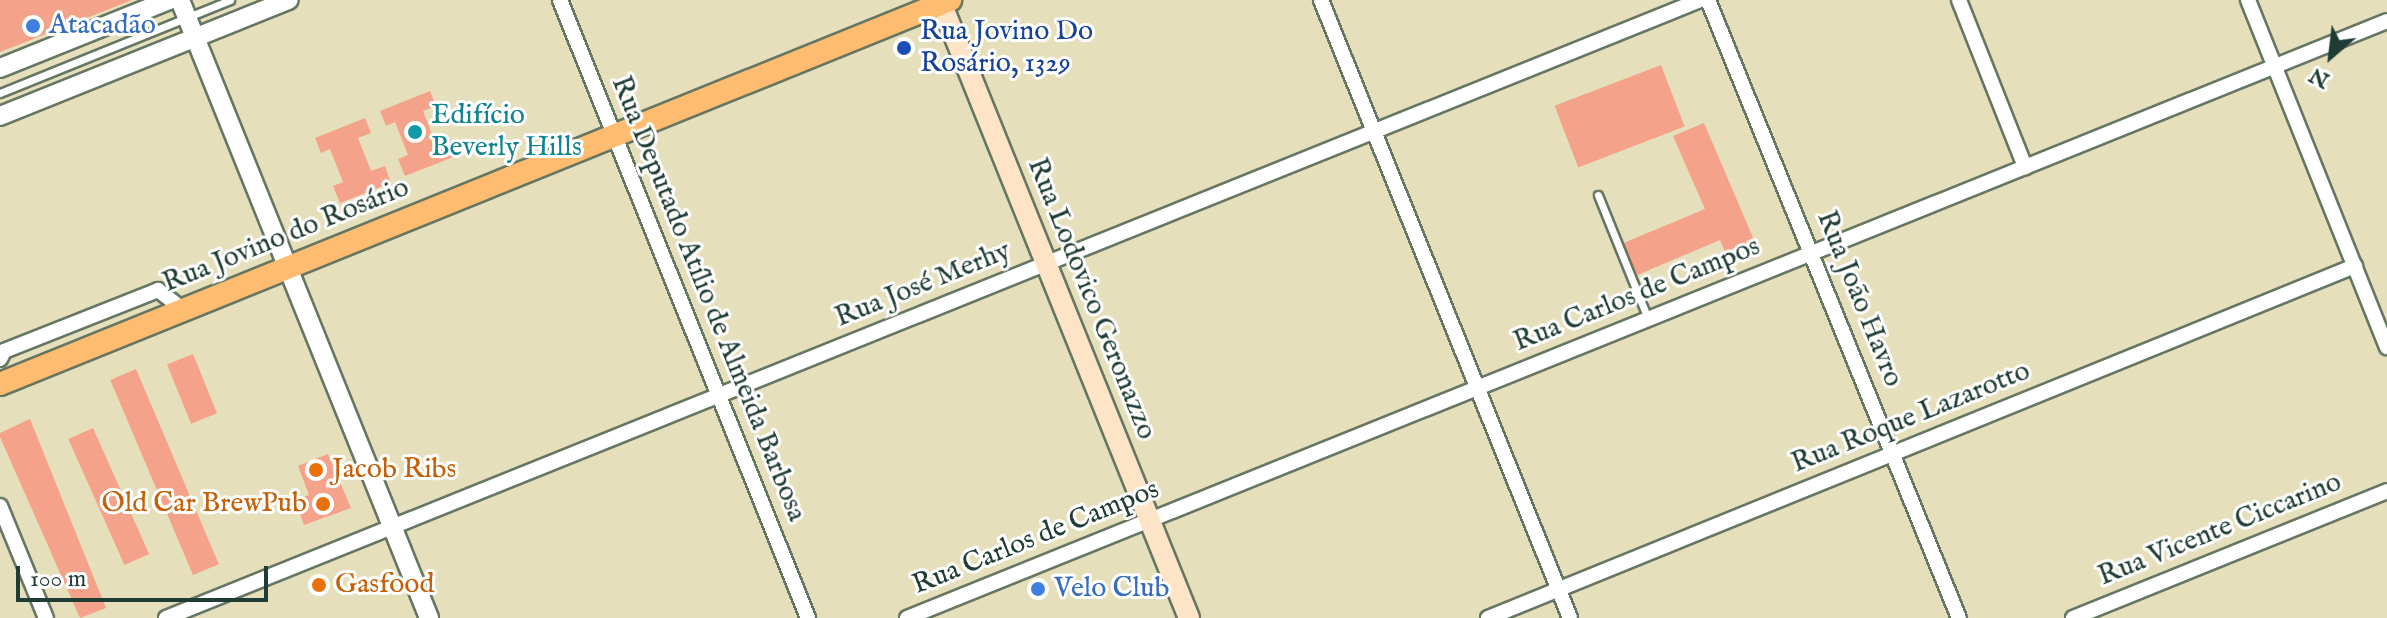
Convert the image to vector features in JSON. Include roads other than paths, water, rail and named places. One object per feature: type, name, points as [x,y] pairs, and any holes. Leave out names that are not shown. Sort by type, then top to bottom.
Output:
[{"type":"main road","name":"Rua Jovino do Rosário","points":[[0,384],[944,1]]},
{"type":"main road","name":"Rua Lodovico Geronazzo","points":[[944,1],[1189,618]]},
{"type":"street","points":[[0,68],[169,0]]},
{"type":"street","points":[[0,116],[289,0]]},
{"type":"street","name":"Rua Deputado Atílio de Almeida Barbosa","points":[[560,0],[808,618]]},
{"type":"street","points":[[1321,0],[1570,618]]},
{"type":"street","name":"Rua José Merhy","points":[[166,618],[1700,0]]},
{"type":"street","name":"Rua João Havro","points":[[1708,0],[1959,618]]},
{"type":"street","points":[[1959,0],[2025,167]]},
{"type":"street","points":[[2248,0],[2387,347]]},
{"type":"street","points":[[184,9],[429,618]]},
{"type":"street","name":"Rua Carlos de Campos","points":[[907,618],[2387,21]]},
{"type":"street","name":"Rua Roque Lazarotto","points":[[1488,618],[2355,266]]},
{"type":"street","points":[[0,359],[4,351],[158,290],[184,310]]},
{"type":"street","name":"Rua Vicente Ciccarino","points":[[2073,618],[2387,491]]},
{"type":"street","points":[[0,506],[46,618]]},
{"type":"lane","points":[[0,93],[184,9],[230,0]]},
{"type":"lane","points":[[1598,195],[1648,319]]},
{"type":"place","name":"Atacadão","points":[[33,26]]},
{"type":"place","name":"Rua Jovino Do Rosário, 1329","points":[[904,48]]},
{"type":"place","name":"Edifício Beverly Hills","points":[[415,132]]},
{"type":"place","name":"Jacob Ribs","points":[[316,470]]},
{"type":"place","name":"Old Car BrewPub","points":[[323,504]]},
{"type":"place","name":"Gasfood","points":[[319,585]]},
{"type":"place","name":"Velo Club","points":[[1038,589]]}]
